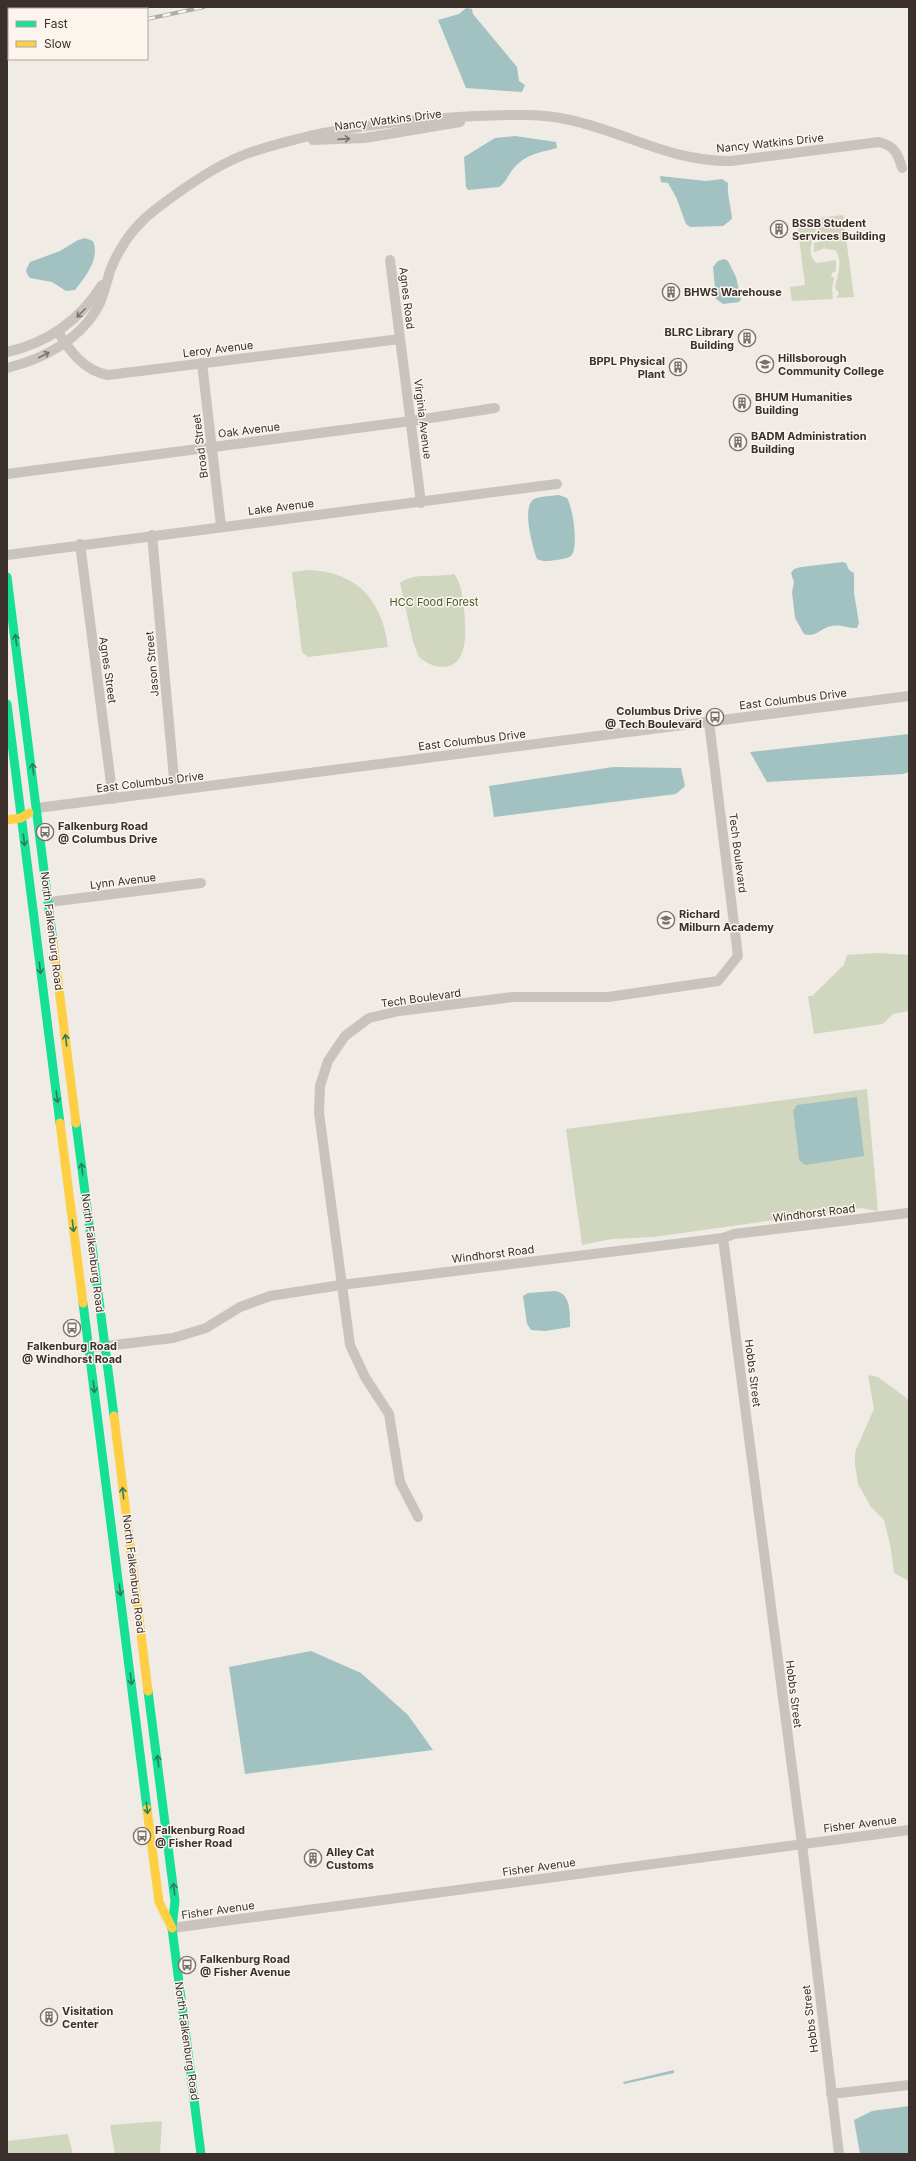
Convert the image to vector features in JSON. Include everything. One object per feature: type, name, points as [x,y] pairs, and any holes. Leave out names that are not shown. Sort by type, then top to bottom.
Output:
[{"type":"street","name":"Nancy Watkins Drive","points":[[7,368],[34,360],[65,343],[83,326],[100,303],[111,270],[122,245],[145,216],[220,166],[243,155],[291,140],[383,123],[487,116],[540,115],[571,120],[663,152],[709,162],[731,161],[879,142],[888,144],[894,149],[902,168]]},
{"type":"street","name":"Nancy Watkins Drive","points":[[291,140],[327,140],[385,135],[487,116]]},
{"type":"street","points":[[383,123],[385,135]]},
{"type":"street","name":"Agnes Road","points":[[390,260],[400,339]]},
{"type":"street","name":"Nancy Watkins Drive","points":[[7,352],[27,347],[58,332],[86,308],[111,270]]},
{"type":"street","name":"Leroy Avenue","points":[[58,332],[65,343],[85,366],[97,373],[108,375],[400,339]]},
{"type":"street","name":"Virginia Avenue","points":[[400,339],[420,503]]},
{"type":"street","name":"Broad Street","points":[[202,363],[221,526]]},
{"type":"street","name":"Oak Avenue","points":[[7,474],[411,421],[495,408]]},
{"type":"street","name":"Lake Avenue","points":[[7,555],[80,544],[420,503],[557,484]]},
{"type":"street","name":"Jason Street","points":[[152,535],[175,790]]},
{"type":"street","name":"Agnes Street","points":[[80,544],[113,799]]},
{"type":"street","name":"North Falkenburg Road","points":[[7,577],[104,1346],[176,1900],[172,1928],[201,2154]]},
{"type":"street","name":"East Columbus Drive","points":[[7,820],[22,818],[37,808],[909,696]]},
{"type":"street","name":"North Falkenburg Road","points":[[7,704],[159,1902],[172,1928]]},
{"type":"street","name":"Tech Boulevard","points":[[418,1517],[400,1482],[389,1414],[365,1377],[350,1345],[319,1113],[320,1086],[328,1061],[345,1036],[369,1018],[399,1011],[513,997],[608,997],[718,981],[738,956],[709,722]]},
{"type":"street","name":"East Columbus Drive","points":[[7,802],[19,801],[37,808]]},
{"type":"street","name":"Lynn Avenue","points":[[49,902],[201,883]]},
{"type":"street","name":"Windhorst Road","points":[[89,1348],[174,1338],[206,1328],[240,1307],[270,1296],[341,1284],[723,1238],[734,1234],[908,1213]]},
{"type":"street","name":"Hobbs Street","points":[[723,1238],[802,1844],[839,2154]]},
{"type":"street","points":[[126,1641],[142,1639]]},
{"type":"street","name":"Fisher Avenue","points":[[172,1928],[909,1830]]},
{"type":"street","points":[[831,2094],[909,2085]]},
{"type":"green space","points":[[843,215],[854,297],[836,298],[839,293],[835,288],[839,269],[838,254],[835,250],[825,249],[824,246],[823,249],[814,252],[814,243],[819,242],[820,240],[817,236],[819,218]]},
{"type":"green space","points":[[815,219],[812,224],[816,229],[811,247],[811,256],[817,263],[836,260],[836,271],[832,273],[831,276],[834,278],[832,288],[833,299],[792,301],[790,287],[805,285],[797,221]]},
{"type":"green space","points":[[309,570],[341,576],[354,583],[365,592],[380,616],[388,647],[308,657],[302,652],[292,572]]},
{"type":"green space","name":"HCC Food Forest","points":[[454,574],[460,586],[464,605],[465,639],[463,649],[455,664],[446,667],[435,666],[419,657],[413,642],[400,583],[419,576]]},
{"type":"green space","points":[[878,953],[909,955],[909,1011],[893,1014],[883,1024],[814,1034],[808,996],[812,996],[844,965],[847,955]]},
{"type":"green space","points":[[867,1089],[878,1211],[861,1208],[654,1237],[612,1239],[582,1245],[566,1129]],"holes":[[[793,1111],[805,1165],[799,1160]]]},
{"type":"green space","points":[[868,1375],[878,1377],[909,1400],[909,1581],[894,1573],[890,1544],[884,1520],[871,1507],[858,1484],[855,1452],[874,1409]]},
{"type":"green space","points":[[162,2121],[160,2154],[115,2154],[110,2125]]},
{"type":"green space","points":[[68,2134],[73,2154],[7,2154],[7,2141]]},
{"type":"water","points":[[466,8],[472,9],[473,14],[517,67],[519,81],[525,85],[522,92],[466,88],[438,20],[459,14]]},
{"type":"water","points":[[515,136],[556,142],[557,148],[538,153],[523,160],[513,169],[499,187],[468,190],[466,187],[464,157],[495,138]]},
{"type":"water","points":[[660,176],[706,181],[722,179],[728,183],[732,219],[723,226],[690,227],[686,224],[676,197],[668,183],[661,182]]},
{"type":"water","points":[[85,238],[93,241],[95,254],[91,267],[75,290],[66,291],[52,282],[30,278],[27,274],[26,270],[30,262],[60,251],[78,240]]},
{"type":"water","points":[[724,259],[728,261],[736,277],[741,299],[739,302],[723,304],[716,299],[713,267],[718,261]]},
{"type":"water","points":[[559,495],[567,498],[571,510],[575,537],[573,552],[571,556],[566,558],[548,561],[539,560],[535,554],[529,528],[528,510],[530,503],[537,498]]},
{"type":"water","points":[[843,562],[846,563],[849,570],[854,573],[854,593],[859,623],[857,628],[833,626],[810,635],[804,634],[795,618],[792,592],[794,582],[791,573],[794,569],[801,567]]},
{"type":"water","points":[[909,734],[909,772],[903,774],[767,782],[750,752]]},
{"type":"water","points":[[613,767],[681,768],[685,786],[676,794],[494,817],[489,786]]},
{"type":"water","points":[[857,1097],[864,1156],[805,1165],[799,1160],[793,1111],[797,1105]]},
{"type":"water","points":[[555,1291],[564,1296],[567,1300],[570,1327],[545,1331],[531,1330],[527,1324],[523,1296],[528,1293]]},
{"type":"water","points":[[311,1651],[361,1673],[408,1715],[433,1750],[245,1774],[229,1667]]},
{"type":"water","points":[[674,2070],[674,2073],[624,2084],[623,2082]]},
{"type":"water","points":[[909,2106],[909,2154],[860,2154],[854,2120],[872,2111]]},
{"type":"railway","points":[[148,19],[204,7]]},
{"type":"traffic: fast","points":[[7,577],[53,942]]},
{"type":"traffic: fast","points":[[7,704],[60,1123]]},
{"type":"traffic: fast","points":[[76,1123],[114,1416]]},
{"type":"traffic: fast","points":[[83,1303],[147,1809]]},
{"type":"traffic: fast","points":[[148,1691],[175,1901],[172,1928],[201,2154]]},
{"type":"traffic: slow","points":[[7,820],[21,818],[29,813]]},
{"type":"traffic: slow","points":[[53,942],[76,1123]]},
{"type":"traffic: slow","points":[[60,1123],[83,1303]]},
{"type":"traffic: slow","points":[[114,1416],[148,1691]]},
{"type":"traffic: slow","points":[[147,1809],[159,1902],[172,1928]]},
{"type":"place","name":"BSSB Student Services Building","points":[[779,229]]},
{"type":"place","name":"BHWS Warehouse","points":[[671,292]]},
{"type":"place","name":"BLRC Library Building","points":[[747,338]]},
{"type":"place","name":"Hillsborough Community College","points":[[765,364]]},
{"type":"place","name":"BPPL Physical Plant","points":[[678,367]]},
{"type":"place","name":"BHUM Humanities Building","points":[[742,403]]},
{"type":"place","name":"BADM Administration Building","points":[[738,442]]},
{"type":"place","name":"Columbus Drive @ Tech Boulevard","points":[[715,717]]},
{"type":"place","name":"Falkenburg Road @ Columbus Drive","points":[[45,832]]},
{"type":"place","name":"Richard Milburn Academy","points":[[666,920]]},
{"type":"place","name":"Falkenburg Road @ Windhorst Road","points":[[72,1328]]},
{"type":"place","name":"Falkenburg Road @ Fisher Road","points":[[142,1836]]},
{"type":"place","name":"Alley Cat Customs","points":[[313,1858]]},
{"type":"place","name":"Falkenburg Road @ Fisher Avenue","points":[[187,1965]]},
{"type":"place","name":"Visitation Center","points":[[49,2017]]}]
